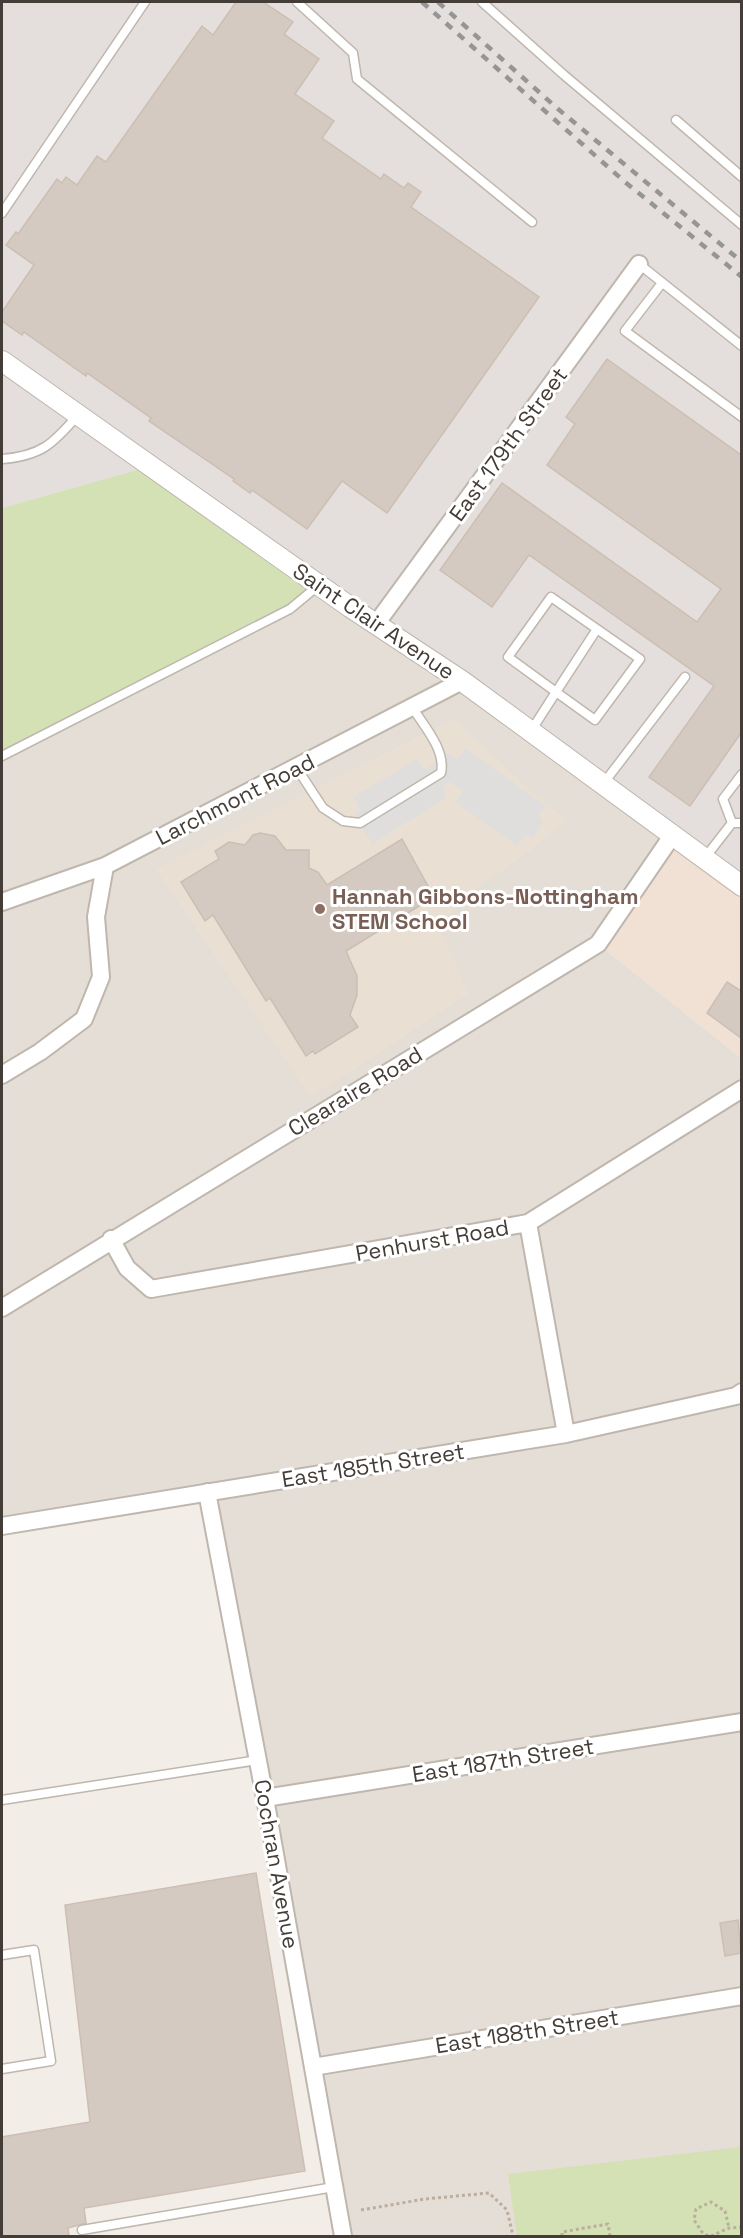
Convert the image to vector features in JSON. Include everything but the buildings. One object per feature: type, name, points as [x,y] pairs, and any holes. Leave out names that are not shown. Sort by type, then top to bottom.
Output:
[{"type":"street","name":"East 179th Street","points":[[376,624],[639,264]]},
{"type":"street","name":"Saint Clair Avenue","points":[[2,361],[319,585],[462,681],[741,886]]},
{"type":"street","name":"Larchmont Road","points":[[2,902],[105,866],[462,681]]},
{"type":"street","name":"Clearaire Road","points":[[2,1308],[111,1239],[598,944],[672,837]]},
{"type":"street","points":[[2,1075],[40,1052],[84,1019],[101,977],[96,917],[105,866]]},
{"type":"street","name":"Penhurst Road","points":[[111,1239],[127,1268],[151,1289],[528,1223],[741,1089]]},
{"type":"street","points":[[528,1223],[566,1434]]},
{"type":"street","name":"East 185th Street","points":[[2,1526],[566,1434],[736,1396],[741,1392]]},
{"type":"street","name":"Cochran Avenue","points":[[207,1492],[265,1798],[343,2236]]},
{"type":"street","name":"East 187th Street","points":[[265,1798],[741,1722]]},
{"type":"street","name":"East 188th Street","points":[[313,2067],[741,1996]]},
{"type":"lane","points":[[2,213],[145,2]]},
{"type":"lane","points":[[297,2],[353,53],[357,79],[532,222]]},
{"type":"lane","points":[[482,2],[564,75],[741,225]]},
{"type":"lane","points":[[676,120],[741,177]]},
{"type":"lane","points":[[639,264],[741,346]]},
{"type":"lane","points":[[662,283],[625,331],[741,417]]},
{"type":"lane","points":[[2,459],[39,452],[55,441],[78,415]]},
{"type":"lane","points":[[2,756],[290,609],[319,585]]},
{"type":"lane","points":[[551,597],[640,659],[595,720],[556,692],[508,657],[551,597]]},
{"type":"lane","points":[[531,731],[597,629]]},
{"type":"lane","points":[[602,785],[685,677]]},
{"type":"lane","points":[[296,767],[323,808],[343,821],[360,823],[441,773],[443,764],[435,744],[412,707]]},
{"type":"lane","points":[[732,822],[723,800],[741,774]]},
{"type":"lane","points":[[732,822],[741,823]]},
{"type":"lane","points":[[704,859],[732,822]]},
{"type":"lane","points":[[2,1800],[258,1760]]},
{"type":"lane","points":[[2,1955],[34,1950],[51,2061],[2,2069]]},
{"type":"lane","points":[[82,2230],[334,2187]]},
{"type":"path","points":[[361,2210],[425,2199],[489,2193],[507,2210],[513,2236]]},
{"type":"path","points":[[729,2228],[725,2211],[711,2202],[696,2209],[694,2220],[702,2232],[710,2236],[729,2228],[741,2227]]},
{"type":"path","points":[[562,2236],[562,2232],[608,2224],[610,2236]]},
{"type":"shaded area","points":[[2,2],[741,2],[741,886],[151,466],[2,508]]},
{"type":"shaded area","points":[[319,585],[672,836],[598,944],[741,1058],[741,2236],[343,2236],[207,1492],[2,1526],[2,756]]},
{"type":"shaded area","name":"Hannah Gibbons-Nottingham STEM School","points":[[454,719],[537,797],[567,820],[528,852],[474,890],[438,927],[469,993],[311,1097],[156,869]]},
{"type":"shaded area","points":[[466,748],[546,806],[539,814],[543,822],[532,839],[528,835],[517,846],[455,802],[463,791],[449,782],[443,788],[446,798],[372,844],[354,814],[361,811],[353,797],[417,759],[426,770],[446,752],[457,759]]},
{"type":"shaded area","points":[[672,836],[741,886],[741,1058],[598,944]]},
{"type":"green space","points":[[151,466],[319,585],[290,609],[2,756],[2,508]]},
{"type":"green space","points":[[741,2147],[741,2236],[517,2236],[508,2174]]},
{"type":"railway","points":[[422,2],[625,182],[742,277]]},
{"type":"railway","points":[[438,2],[558,109],[742,262]]},
{"type":"place","name":"Hannah Gibbons-Nottingham STEM School","points":[[320,909]]}]
